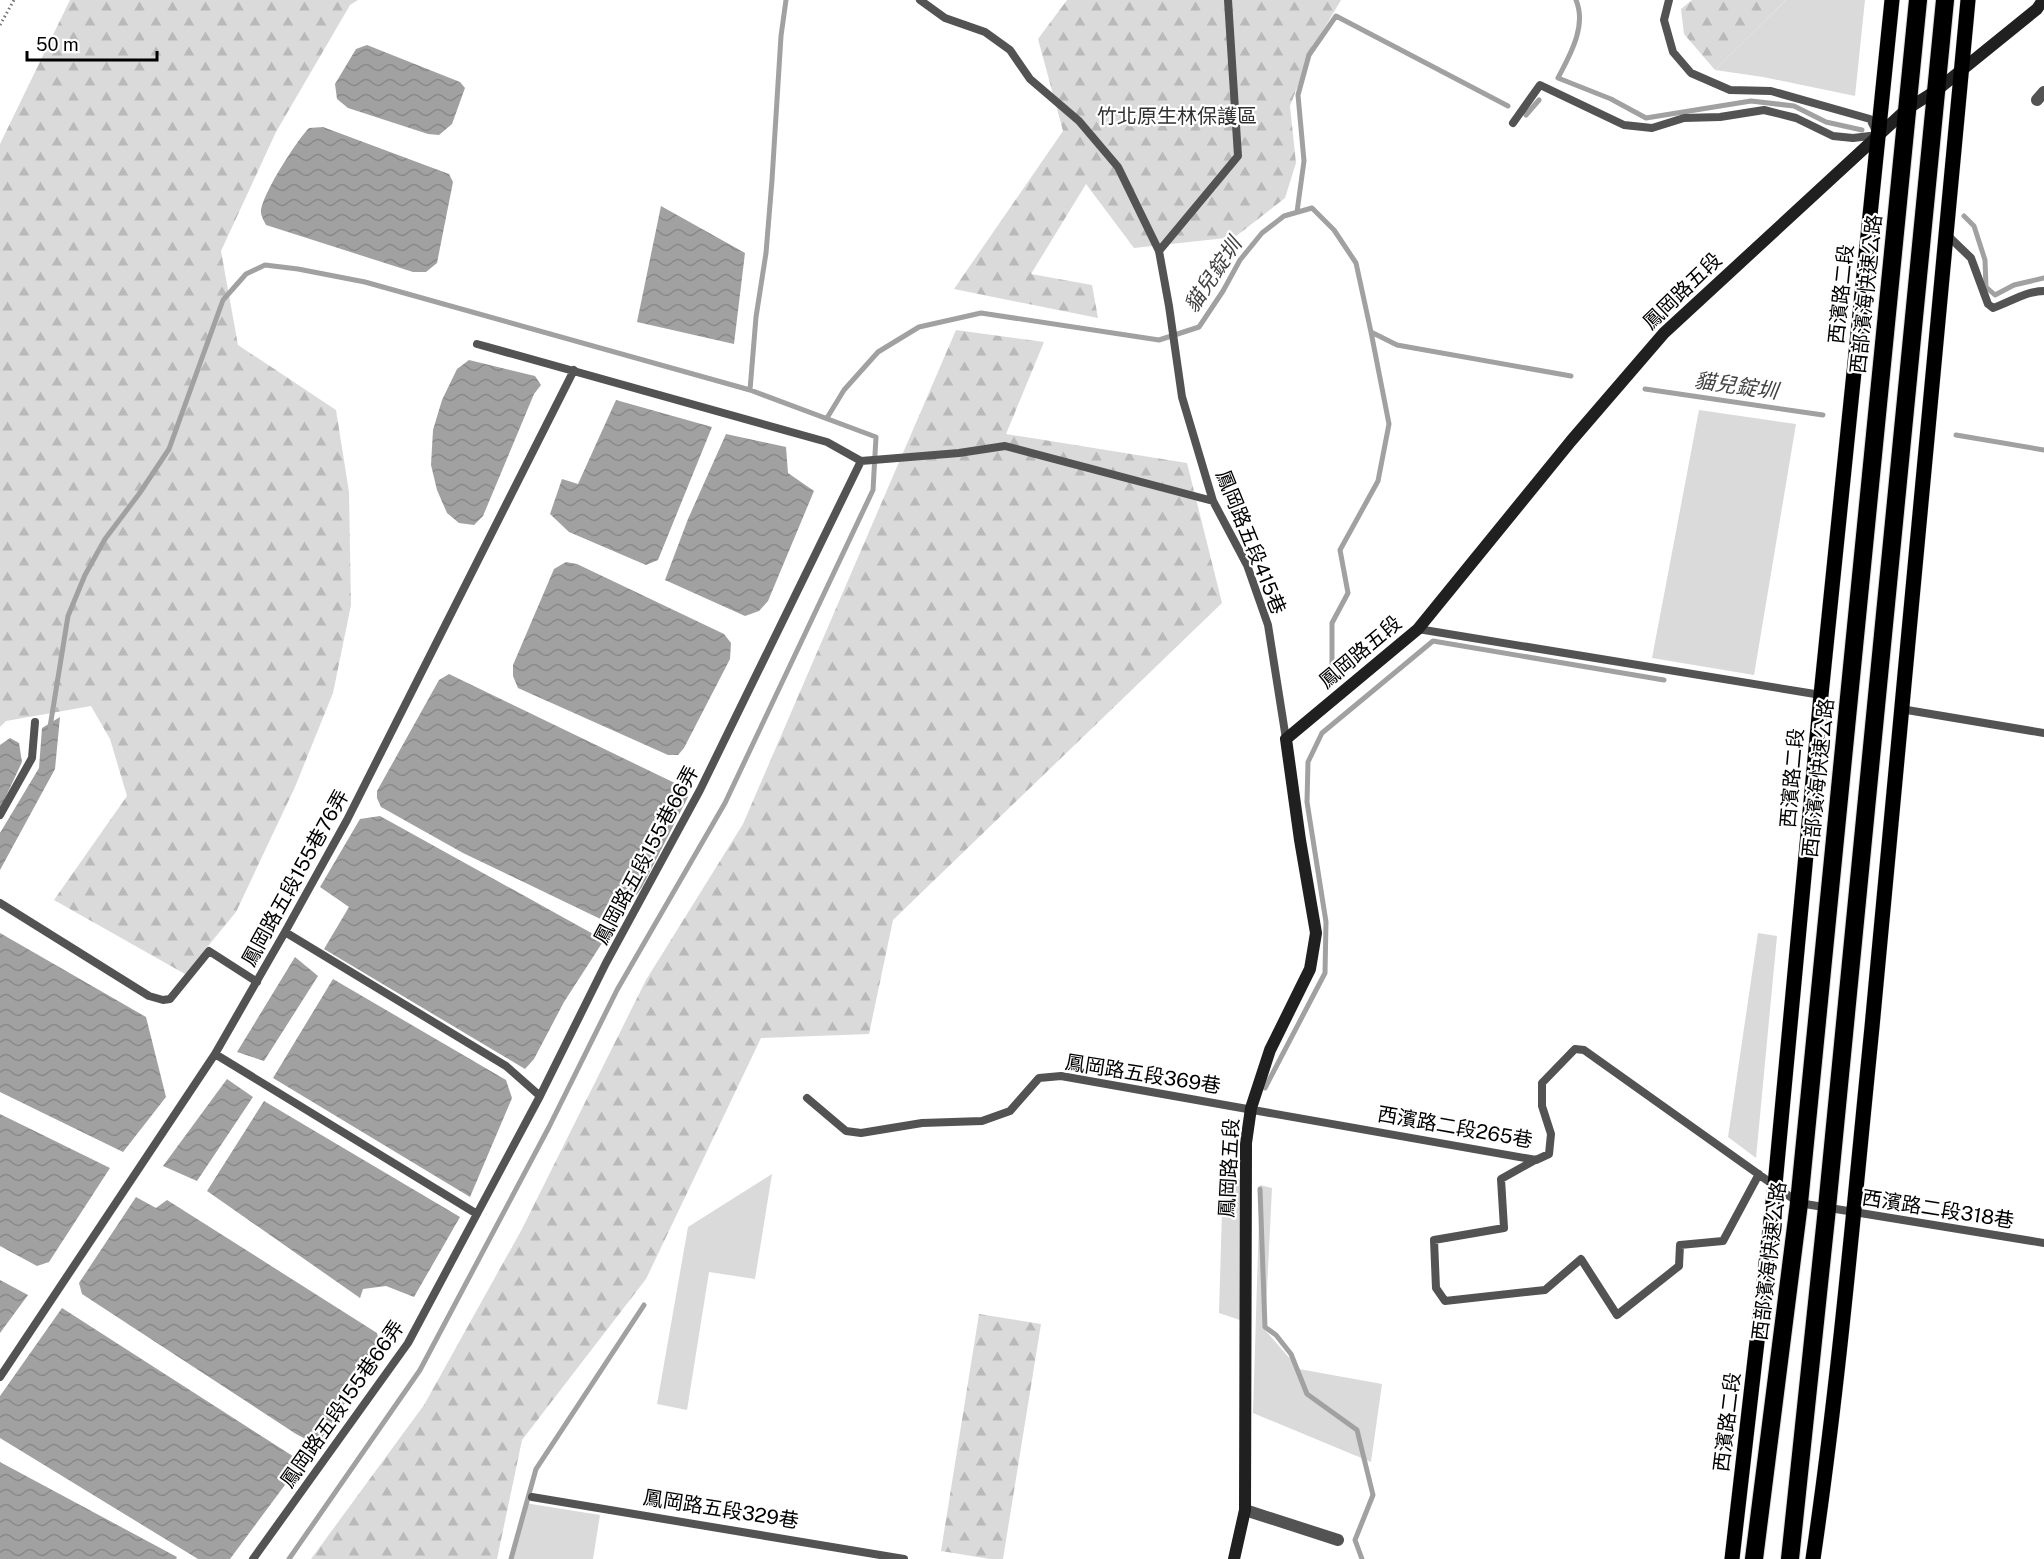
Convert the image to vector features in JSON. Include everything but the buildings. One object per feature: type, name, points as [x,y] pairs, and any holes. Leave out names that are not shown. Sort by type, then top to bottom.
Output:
[{"type":"highway","name":"西部濱海快速公路","points":[[1754,1559],[1799,1203],[1918,0]]},
{"type":"highway","points":[[1790,1559],[1827,1208],[1945,0]]},
{"type":"main road","name":"西濱路二段","points":[[1732,1559],[1775,1185],[1821,695],[1892,0]]},
{"type":"main road","points":[[1813,1559],[1830,1441],[1854,1212],[1894,797],[1944,232],[1968,0]]},
{"type":"street","name":"鳳岡路五段","points":[[1234,1559],[1245,1510],[1246,1143],[1251,1108],[1270,1050],[1310,969],[1316,933],[1286,739],[1418,629],[1564,450],[1664,333],[1907,109],[1937,90],[2037,9],[2043,0]]},
{"type":"street","points":[[1245,1510],[1338,1540]]},
{"type":"lane","name":"鳳岡路五段415巷","points":[[920,0],[945,18],[985,32],[1010,50],[1030,79],[1079,121],[1118,167],[1159,251],[1182,397],[1213,501],[1247,565],[1268,625],[1286,739]]},
{"type":"lane","points":[[1159,251],[1238,156],[1228,0]]},
{"type":"lane","points":[[1513,123],[1540,85],[1624,124],[1652,128],[1684,118],[1720,117],[1764,110],[1796,118],[1833,136],[1853,138],[1878,135],[1870,119],[1771,91],[1730,90],[1691,73],[1673,52],[1664,20],[1669,0]]},
{"type":"lane","points":[[1944,232],[1971,258],[1988,304],[1993,308],[2032,291],[2044,291]]},
{"type":"lane","points":[[477,344],[827,442],[861,461],[959,453],[1005,446],[1213,501]]},
{"type":"lane","name":"鳳岡路五段155巷76弄","points":[[0,1377],[215,1054],[285,932],[347,820],[574,370]]},
{"type":"lane","name":"鳳岡路五段155巷66弄","points":[[253,1559],[408,1343],[540,1096],[606,963],[700,790],[861,461]]},
{"type":"lane","points":[[1418,629],[1821,695]]},
{"type":"lane","points":[[1901,709],[2044,733]]},
{"type":"lane","points":[[0,815],[32,758],[35,722]]},
{"type":"lane","points":[[0,903],[149,996],[163,1000],[170,999],[209,951],[256,982]]},
{"type":"lane","points":[[285,932],[506,1066],[540,1096]]},
{"type":"lane","name":"西濱路二段265巷","points":[[1251,1108],[1536,1160],[1549,1154],[1551,1134],[1542,1106],[1542,1083],[1575,1049],[1584,1050],[1799,1203]]},
{"type":"lane","points":[[215,1054],[477,1214]]},
{"type":"lane","name":"鳳岡路五段369巷","points":[[807,1098],[846,1131],[861,1133],[922,1124],[982,1121],[1010,1111],[1038,1078],[1061,1076],[1251,1108]]},
{"type":"lane","points":[[1536,1160],[1501,1179],[1504,1228],[1434,1240],[1436,1288],[1445,1301],[1545,1290],[1581,1259],[1617,1315],[1680,1266],[1680,1245],[1724,1241],[1759,1174]]},
{"type":"lane","name":"西濱路二段318巷","points":[[1799,1203],[2044,1244]]},
{"type":"lane","name":"鳳岡路五段329巷","points":[[532,1497],[904,1559]]},
{"type":"path","points":[[0,25],[14,0]]},
{"type":"green space","points":[[70,0],[358,0],[350,5],[276,132],[221,251],[238,345],[336,410],[349,492],[351,605],[333,693],[295,787],[236,912],[185,974],[54,900],[127,796],[110,739],[91,706],[6,721],[0,727],[0,144]]},
{"type":"green space","name":"竹北原生林保護區","points":[[1067,0],[1341,0],[1312,49],[1290,106],[1296,163],[1285,198],[1235,237],[1134,248],[1086,184],[1031,274],[1092,285],[1098,318],[954,289],[1063,131],[1038,39]]},
{"type":"green space","points":[[1692,0],[1786,0],[1715,70],[1684,34],[1681,9]]},
{"type":"green space","points":[[1786,0],[1865,0],[1855,96],[1763,77],[1715,70]]},
{"type":"green space","points":[[956,330],[1044,342],[1006,434],[1187,463],[1222,603],[893,920],[869,1034],[761,1038],[646,1279],[522,1440],[497,1559],[311,1559],[424,1405],[522,1229],[646,980],[743,824]]},
{"type":"green space","points":[[1699,410],[1796,424],[1754,675],[1652,658]]},
{"type":"green space","points":[[1758,933],[1777,936],[1756,1158],[1728,1137]]},
{"type":"green space","points":[[772,1174],[755,1279],[709,1272],[687,1410],[657,1404],[688,1227]]},
{"type":"green space","points":[[1223,1176],[1241,1180],[1240,1320],[1219,1313]]},
{"type":"green space","points":[[1260,1185],[1272,1188],[1265,1330],[1299,1369],[1382,1384],[1371,1462],[1253,1413]]},
{"type":"green space","points":[[979,1314],[1041,1324],[1003,1559],[941,1551]]},
{"type":"green space","points":[[525,1503],[600,1515],[593,1559],[509,1559]]},
{"type":"water","points":[[367,45],[460,82],[465,88],[452,124],[439,135],[428,134],[348,108],[337,99],[335,84],[356,49]]},
{"type":"water","points":[[323,127],[449,174],[453,182],[437,263],[426,272],[413,272],[266,225],[261,214],[263,204],[280,168],[309,128]]},
{"type":"water","points":[[661,206],[745,253],[734,344],[637,322]]},
{"type":"water","points":[[469,360],[535,376],[541,385],[534,394],[483,516],[474,525],[459,523],[447,513],[437,490],[431,465],[433,430],[442,400],[457,369]]},
{"type":"water","points":[[616,400],[712,427],[658,560],[646,565],[569,532],[550,514],[562,479],[578,484]]},
{"type":"water","points":[[726,434],[786,447],[788,473],[814,491],[768,601],[759,611],[745,616],[665,580],[688,519]]},
{"type":"water","points":[[566,562],[577,564],[724,634],[731,643],[730,659],[684,748],[678,755],[668,755],[518,688],[513,676],[513,665],[554,569]]},
{"type":"water","points":[[449,674],[681,786],[688,797],[642,887],[615,926],[463,853],[381,807],[377,791],[439,680]]},
{"type":"water","points":[[60,717],[55,769],[0,870],[0,833],[39,768],[42,728]]},
{"type":"water","points":[[10,738],[19,743],[22,762],[0,809],[0,745]]},
{"type":"water","points":[[380,816],[604,940],[564,1002],[534,1059],[525,1069],[324,949],[349,907],[320,887],[360,819]]},
{"type":"water","points":[[0,933],[146,1017],[166,1097],[123,1152],[0,1092]]},
{"type":"water","points":[[295,957],[318,976],[264,1061],[237,1052]]},
{"type":"water","points":[[333,979],[506,1080],[512,1098],[470,1197],[273,1078]]},
{"type":"water","points":[[227,1079],[253,1097],[197,1181],[163,1166]]},
{"type":"water","points":[[264,1101],[460,1217],[414,1297],[386,1286],[363,1289],[360,1298],[207,1191]]},
{"type":"water","points":[[0,1114],[110,1168],[49,1262],[37,1266],[0,1246]]},
{"type":"water","points":[[136,1197],[156,1208],[167,1200],[377,1333],[381,1349],[317,1445],[296,1434],[82,1294],[79,1283]]},
{"type":"water","points":[[0,1280],[28,1295],[0,1333]]},
{"type":"water","points":[[62,1308],[302,1462],[230,1559],[198,1559],[0,1438],[0,1396]]},
{"type":"water","points":[[0,1462],[177,1557],[176,1559],[0,1559]]},
{"type":"waterway","points":[[750,390],[756,317],[766,253],[781,36],[786,0]]},
{"type":"waterway","points":[[1576,0],[1580,20],[1576,40],[1558,78],[1611,99],[1646,118],[1751,101],[1794,106],[1826,122],[1862,130]]},
{"type":"waterway","points":[[1297,212],[1304,161],[1298,95],[1309,55],[1336,16],[1508,106]]},
{"type":"waterway","points":[[1526,115],[1539,100]]},
{"type":"waterway","name":"貓兒錠圳","points":[[827,418],[844,390],[878,352],[919,327],[981,313],[1159,340],[1199,327],[1240,260],[1262,233],[1284,216],[1312,208],[1334,230],[1356,263],[1371,332],[1397,345],[1571,376]]},
{"type":"waterway","points":[[1964,216],[1974,226],[1985,260],[1986,287],[1995,295],[2014,285],[2044,278]]},
{"type":"waterway","points":[[50,727],[68,616],[85,575],[105,539],[169,449],[223,300],[246,274],[265,265],[365,282],[750,390],[876,437],[873,490],[725,803],[617,990],[549,1127],[420,1370],[289,1559]]},
{"type":"waterway","points":[[1332,673],[1332,623],[1348,593],[1340,550],[1378,481],[1389,424],[1371,332]]},
{"type":"waterway","name":"貓兒錠圳","points":[[1645,389],[1823,415]]},
{"type":"waterway","name":"貓兒錠圳","points":[[1956,435],[2044,450]]},
{"type":"waterway","points":[[1265,1088],[1325,973],[1326,922],[1307,802],[1308,762],[1322,733],[1433,641],[1664,680]]},
{"type":"waterway","points":[[1260,1189],[1265,1327],[1276,1335],[1291,1354],[1307,1394],[1357,1430],[1373,1495],[1355,1540],[1362,1559]]},
{"type":"waterway","points":[[511,1559],[536,1469],[644,1305]]}]
